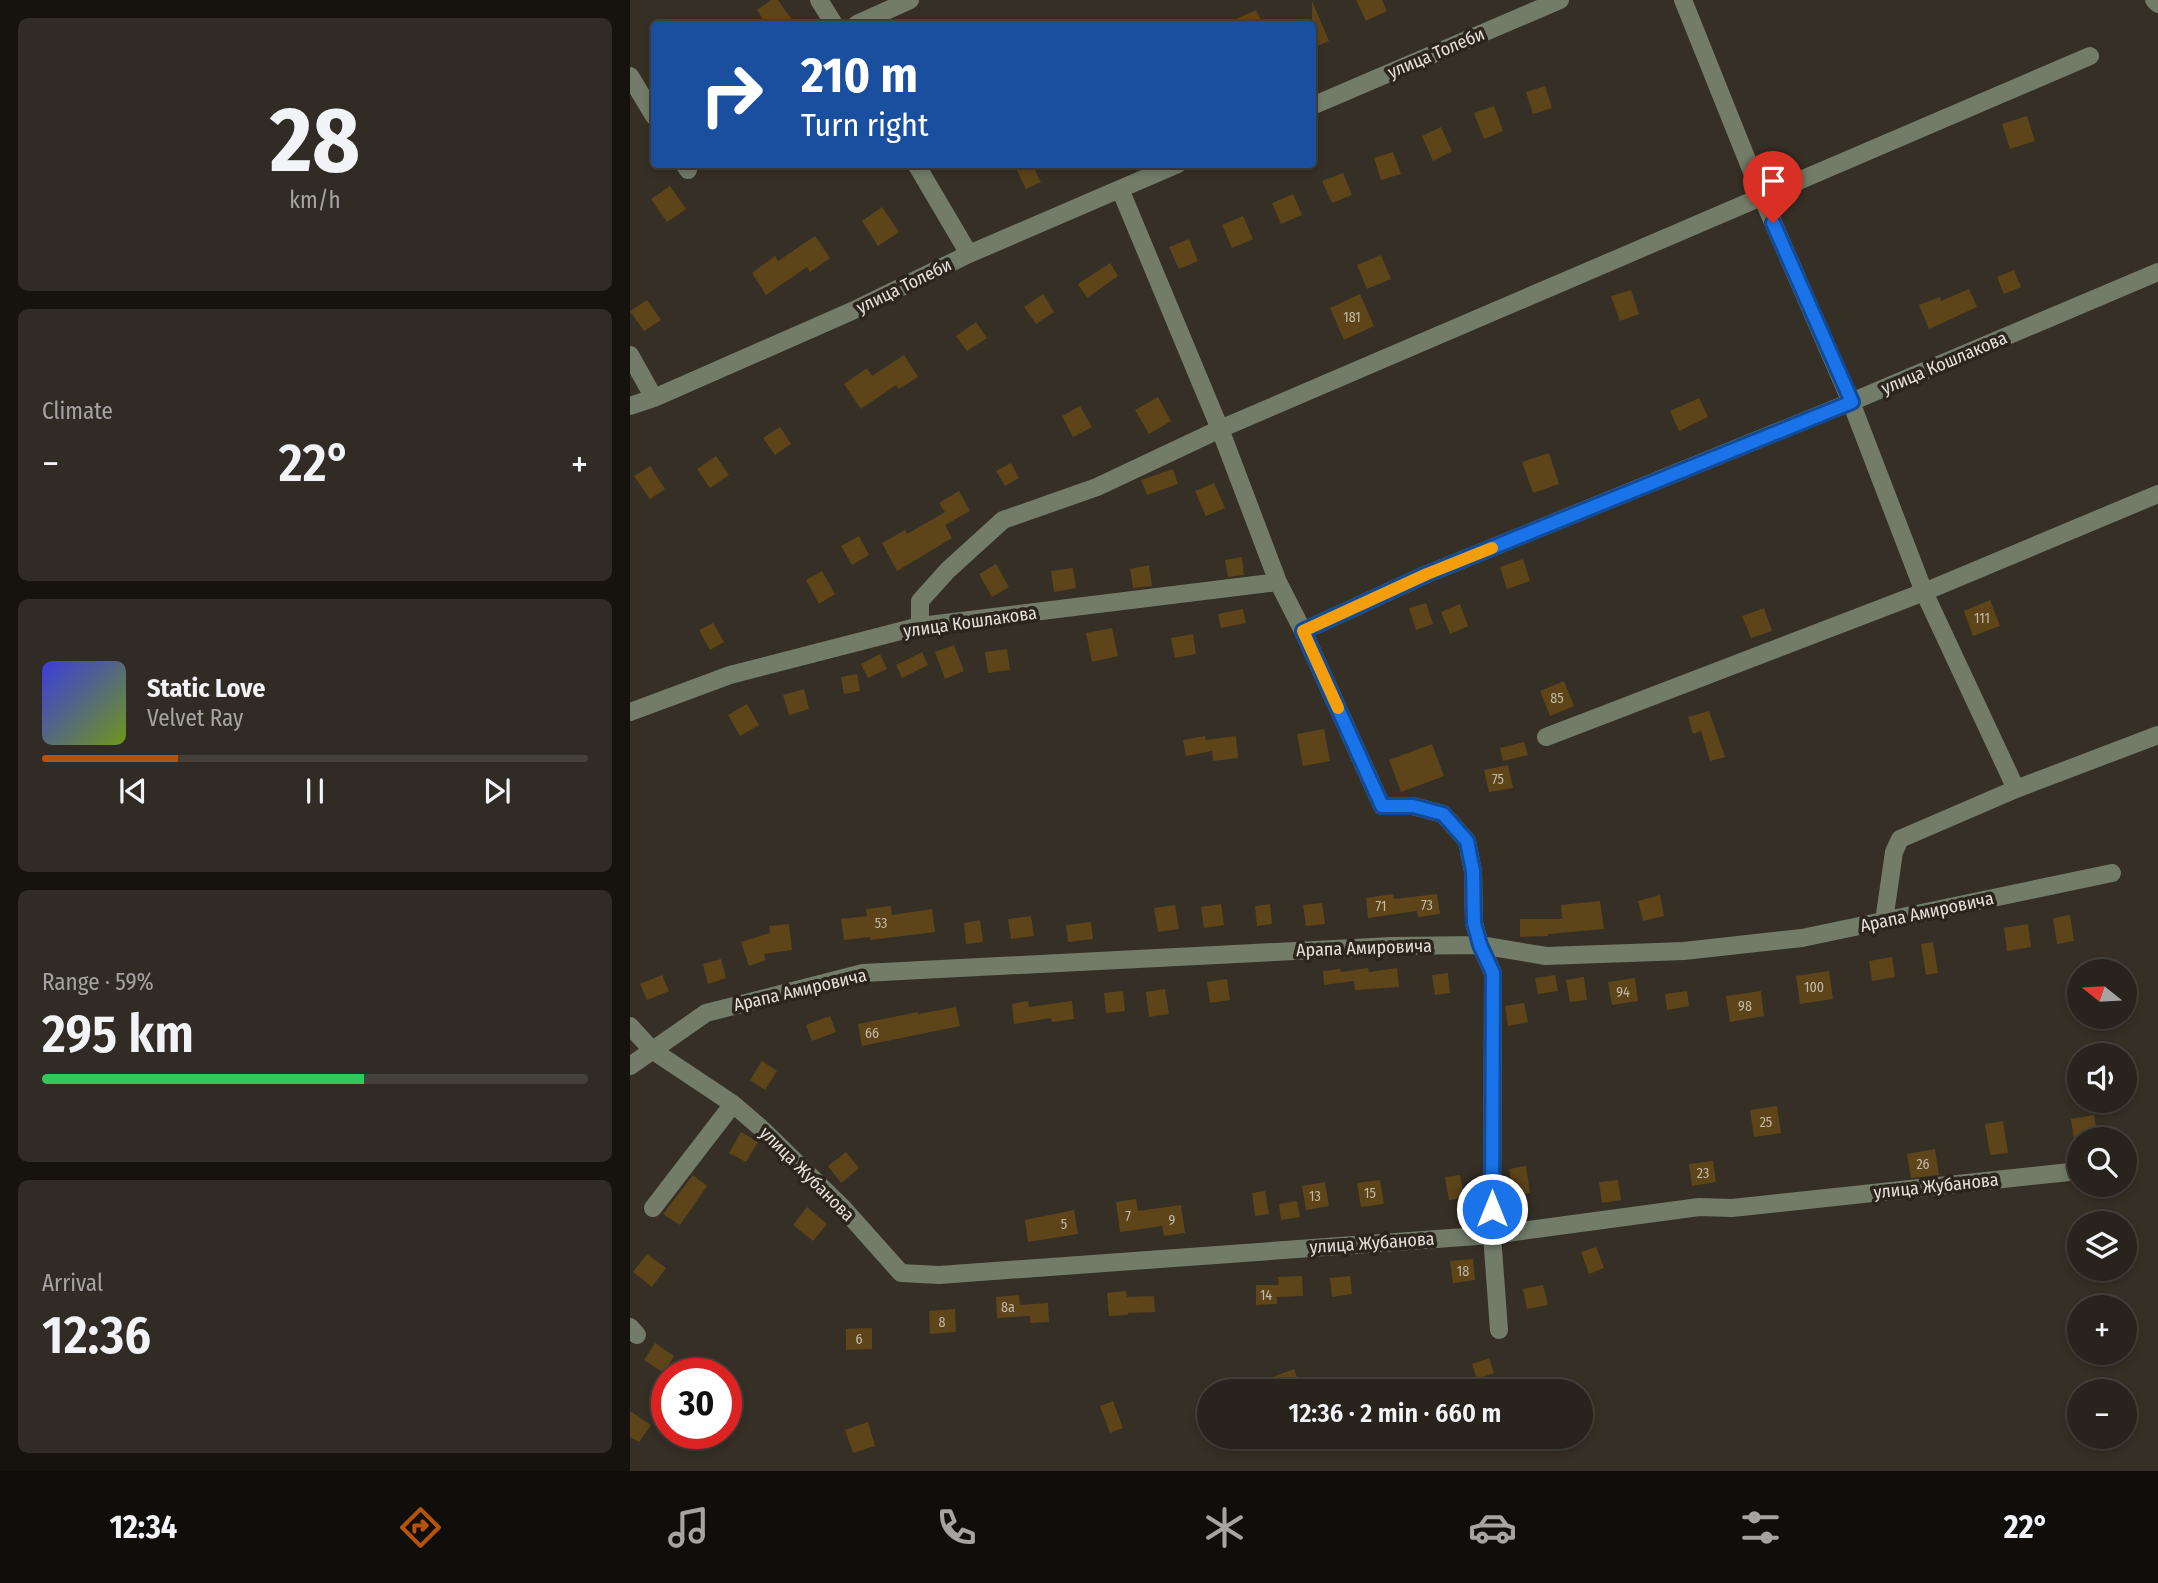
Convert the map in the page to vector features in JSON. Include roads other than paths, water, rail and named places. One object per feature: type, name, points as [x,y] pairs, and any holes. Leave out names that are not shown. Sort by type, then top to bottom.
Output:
[{"type":"street","points":[[819,0],[832,21]]},
{"type":"street","points":[[864,21],[910,0]]},
{"type":"street","name":"улица Толеби","points":[[1316,105],[1560,0]]},
{"type":"street","points":[[1683,0],[1762,197],[1852,402],[1924,592],[2016,789]]},
{"type":"street","points":[[920,626],[920,601],[948,570],[1003,520],[1097,487],[1220,429],[2090,56]]},
{"type":"street","points":[[630,76],[651,111]]},
{"type":"street","points":[[918,168],[969,254]]},
{"type":"street","name":"улица Толеби","points":[[630,406],[852,311],[969,254],[1169,168]]},
{"type":"street","points":[[1120,189],[1220,429],[1278,582],[1382,806],[1413,806],[1443,814],[1467,841],[1473,871],[1474,923],[1480,945],[1493,973],[1492,1235],[1499,1330]]},
{"type":"street","name":"улица Кошлакова","points":[[1303,631],[1427,574],[1852,402],[2158,272]]},
{"type":"street","points":[[630,355],[654,398]]},
{"type":"street","points":[[1546,737],[1924,592],[2158,494]]},
{"type":"street","name":"улица Кошлакова","points":[[630,712],[730,675],[920,626],[1278,582]]},
{"type":"street","points":[[1884,921],[1894,852],[1900,839],[2016,789],[2158,735]]},
{"type":"street","name":"Арапа Амировича","points":[[630,1066],[706,1013],[863,973],[1392,946],[1480,945],[1546,956],[1684,951],[1802,938],[2112,873]]},
{"type":"street","name":"улица Жубанова","points":[[630,1026],[652,1050],[733,1104],[762,1129],[843,1208],[901,1273],[953,1274],[1492,1235],[1699,1207],[1732,1208],[2067,1172]]},
{"type":"street","points":[[653,1209],[733,1104]]}]
